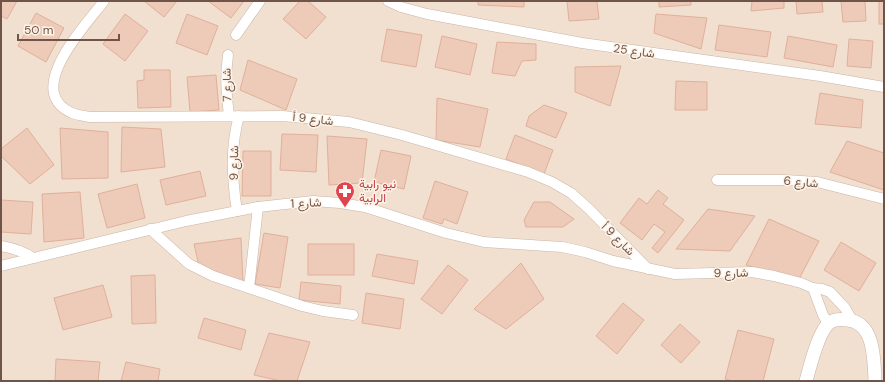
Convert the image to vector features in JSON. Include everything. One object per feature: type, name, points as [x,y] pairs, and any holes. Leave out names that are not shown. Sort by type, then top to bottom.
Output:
[{"type":"street","name":"شارع 9 أ","points":[[104,1],[63,56],[55,75],[53,89],[54,95],[60,106],[73,113],[90,117],[234,115],[282,116],[349,122],[402,135],[528,172],[552,182],[570,193],[589,209],[648,269]]},
{"type":"street","points":[[236,35],[260,1]]},
{"type":"street","name":"شارع 25","points":[[388,1],[401,7],[427,14],[582,43],[820,76],[884,87]]},
{"type":"street","name":"شارع 7","points":[[228,55],[226,89],[234,115]]},
{"type":"street","name":"شارع 9","points":[[234,115],[237,124],[233,158],[233,188],[237,211]]},
{"type":"street","name":"شارع 6","points":[[717,180],[785,180],[817,182],[884,199]]},
{"type":"street","name":"شارع 1","points":[[1,266],[150,229],[258,207],[313,201],[365,207],[446,233],[484,242],[562,247],[648,269]]},
{"type":"street","points":[[249,288],[258,207]]},
{"type":"street","points":[[150,229],[189,264],[213,276],[302,306],[323,311],[353,315]]},
{"type":"street","points":[[1,246],[13,248],[33,258]]},
{"type":"street","name":"شارع 9","points":[[648,269],[675,274],[752,272],[801,282],[813,288],[830,292],[845,308],[852,320]]},
{"type":"street","points":[[813,288],[828,324]]},
{"type":"street","points":[[806,381],[822,332],[828,324],[840,319],[852,320],[862,326],[870,337],[874,356],[875,381]]},
{"type":"shaded area","points":[[1,1],[884,1],[884,381],[1,381]]},
{"type":"building","points":[[1,1],[17,1],[7,19],[1,16]]},
{"type":"building","points":[[144,1],[177,1],[164,17]]},
{"type":"building","points":[[208,1],[244,1],[231,18]]},
{"type":"building","points":[[300,1],[308,1],[326,17],[306,39],[283,19]]},
{"type":"building","points":[[478,1],[524,1],[524,7],[478,5]]},
{"type":"building","points":[[567,1],[597,1],[599,19],[569,21]]},
{"type":"building","points":[[659,1],[691,1],[691,5],[659,7]]},
{"type":"building","points":[[752,1],[784,1],[784,8],[751,11]]},
{"type":"building","points":[[796,1],[822,1],[823,12],[797,14]]},
{"type":"building","points":[[841,1],[865,1],[866,21],[843,22]]},
{"type":"building","points":[[879,1],[884,1],[884,24],[879,24]]},
{"type":"building","points":[[36,13],[64,28],[46,62],[18,46]]},
{"type":"building","points":[[125,14],[148,31],[125,61],[103,44]]},
{"type":"building","points":[[187,14],[218,26],[207,55],[176,43]]},
{"type":"building","points":[[656,14],[707,18],[701,49],[654,33]]},
{"type":"building","points":[[719,25],[771,32],[767,57],[715,50]]},
{"type":"building","points":[[387,29],[422,35],[416,67],[381,61]]},
{"type":"building","points":[[442,36],[477,44],[470,75],[435,67]]},
{"type":"building","points":[[788,36],[837,45],[833,67],[784,58]]},
{"type":"building","points":[[849,39],[873,41],[871,68],[847,66]]},
{"type":"building","points":[[497,42],[536,44],[536,60],[522,61],[515,76],[492,73]]},
{"type":"building","points":[[248,60],[297,79],[286,110],[240,90]]},
{"type":"building","points":[[621,66],[610,106],[575,92],[575,67]]},
{"type":"building","points":[[144,70],[170,70],[171,107],[138,108],[137,81],[144,80]]},
{"type":"building","points":[[216,75],[219,110],[190,112],[187,77]]},
{"type":"building","points":[[676,81],[707,82],[707,110],[675,110]]},
{"type":"building","points":[[820,93],[863,100],[861,128],[815,124]]},
{"type":"building","points":[[437,98],[488,109],[480,147],[436,140]]},
{"type":"building","points":[[544,105],[567,113],[556,138],[526,126],[529,116]]},
{"type":"building","points":[[122,127],[161,129],[165,167],[121,172]]},
{"type":"building","points":[[27,128],[54,165],[30,184],[1,156],[1,149]]},
{"type":"building","points":[[60,128],[108,132],[108,178],[62,179]]},
{"type":"building","points":[[282,134],[318,135],[316,172],[280,170]]},
{"type":"building","points":[[515,135],[553,150],[544,174],[506,159]]},
{"type":"building","points":[[327,136],[367,139],[362,183],[329,185]]},
{"type":"building","points":[[847,141],[884,153],[884,190],[830,172]]},
{"type":"building","points":[[381,150],[411,156],[404,189],[374,182]]},
{"type":"building","points":[[243,151],[271,151],[271,196],[242,196]]},
{"type":"building","points":[[200,171],[206,196],[166,205],[160,180]]},
{"type":"building","points":[[435,181],[468,192],[457,224],[444,219],[442,224],[423,218]]},
{"type":"building","points":[[137,184],[145,218],[107,228],[98,194]]},
{"type":"building","points":[[658,190],[668,198],[663,204],[684,220],[658,253],[652,248],[665,232],[654,224],[642,240],[620,223],[639,198],[647,204]]},
{"type":"building","points":[[80,192],[84,238],[44,242],[42,194]]},
{"type":"building","points":[[1,200],[33,202],[31,234],[1,232]]},
{"type":"building","points":[[534,202],[550,202],[574,219],[563,227],[526,227],[524,220]]},
{"type":"building","points":[[708,209],[755,216],[730,251],[676,249]]},
{"type":"building","points":[[769,219],[819,241],[799,279],[746,265]]},
{"type":"building","points":[[264,233],[288,237],[280,288],[255,284]]},
{"type":"building","points":[[241,238],[243,282],[199,266],[194,244]]},
{"type":"building","points":[[841,242],[876,263],[859,291],[824,270]]},
{"type":"building","points":[[308,244],[354,244],[354,275],[308,275]]},
{"type":"building","points":[[377,254],[418,261],[414,284],[372,276]]},
{"type":"building","points":[[521,263],[544,299],[506,329],[474,309]]},
{"type":"building","points":[[448,265],[468,280],[442,314],[421,299]]},
{"type":"building","points":[[155,275],[156,323],[132,324],[131,276]]},
{"type":"building","points":[[301,282],[341,286],[340,304],[299,300]]},
{"type":"building","points":[[103,285],[112,317],[63,330],[54,298]]},
{"type":"building","points":[[366,293],[404,299],[400,329],[362,323]]},
{"type":"building","points":[[623,303],[644,320],[617,354],[596,336]]},
{"type":"building","points":[[204,318],[246,330],[241,350],[198,338]]},
{"type":"building","points":[[680,324],[700,342],[681,363],[661,345]]},
{"type":"building","points":[[738,330],[774,339],[763,381],[733,381],[725,379]]},
{"type":"building","points":[[269,333],[310,342],[297,381],[281,381],[254,375]]},
{"type":"building","points":[[56,359],[100,362],[98,381],[55,381]]},
{"type":"building","points":[[126,362],[160,369],[158,381],[121,381]]},
{"type":"place","name":"نيو رابية الرابية","points":[[345,208]]}]
